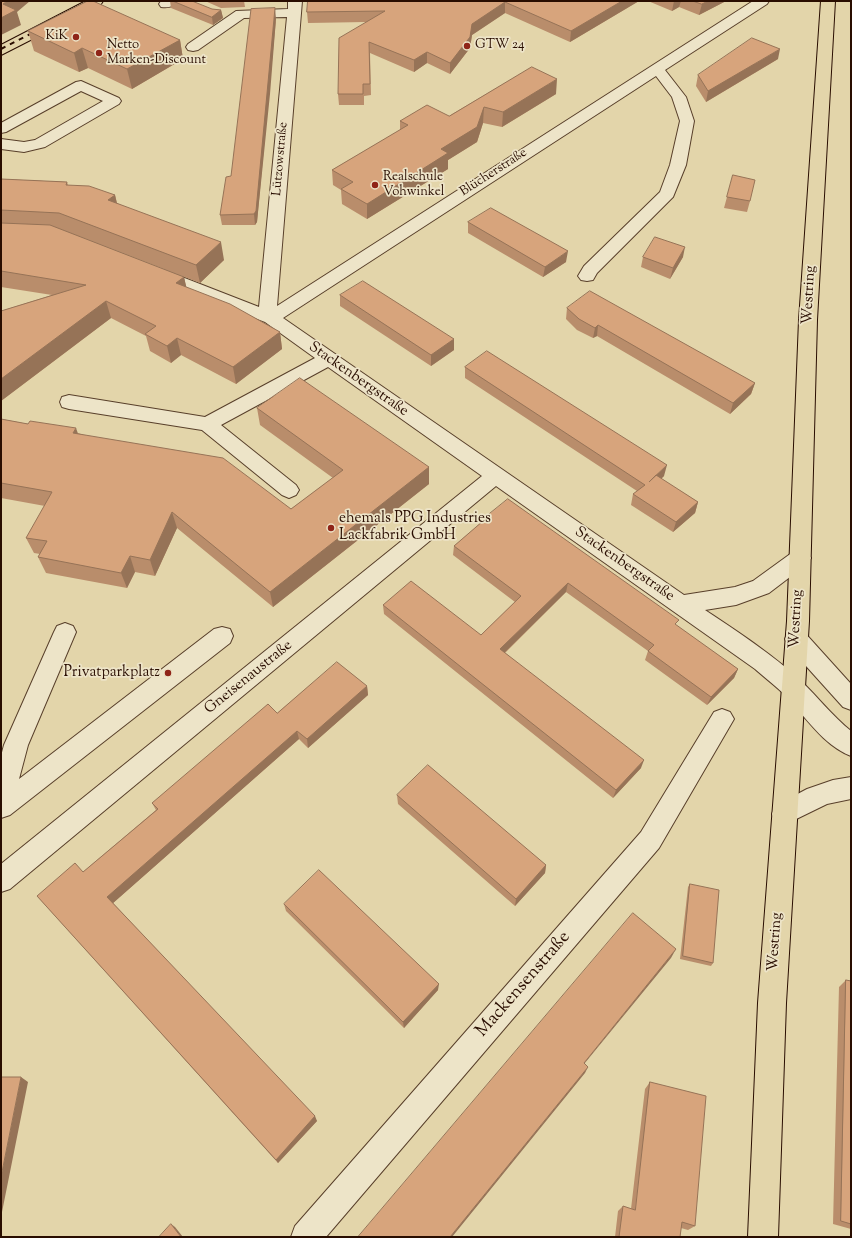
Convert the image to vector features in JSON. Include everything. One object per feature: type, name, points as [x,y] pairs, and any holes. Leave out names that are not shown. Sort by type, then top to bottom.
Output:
[{"type":"main road","name":"Westring","points":[[763,1237],[772,1003],[796,639],[808,320],[828,1]]},
{"type":"main road","points":[[1,51],[88,2]]},
{"type":"street","name":"Blücherstraße","points":[[269,317],[762,1]]},
{"type":"street","points":[[219,13],[241,14],[294,7]]},
{"type":"street","name":"Lützowstraße","points":[[269,317],[294,7]]},
{"type":"street","points":[[193,47],[241,14]]},
{"type":"street","points":[[587,276],[590,270],[667,194],[678,165],[684,145],[687,121],[679,97],[657,68]]},
{"type":"street","points":[[1,129],[81,86],[114,101],[40,144],[24,147],[1,144]]},
{"type":"street","name":"Stackenbergstraße","points":[[144,269],[269,317],[762,662],[793,688],[829,727],[851,745]]},
{"type":"street","points":[[207,424],[327,359]]},
{"type":"street","points":[[69,402],[207,424],[289,490]]},
{"type":"street","name":"Gneisenaustraße","points":[[1,880],[496,475]]},
{"type":"street","name":"Stackenbergstraße","points":[[680,605],[736,596],[761,587],[800,558]]},
{"type":"street","points":[[1,798],[16,745],[65,632]]},
{"type":"street","points":[[1,807],[222,636]]},
{"type":"street","points":[[796,639],[851,700]]},
{"type":"street","name":"Mackensenstraße","points":[[306,1237],[650,840],[722,719]]},
{"type":"street","points":[[784,814],[825,792],[851,788]]},
{"type":"building","points":[[1,1],[7,1],[3,4],[16,10],[1,18]]},
{"type":"building","points":[[88,1],[93,1],[180,40],[127,69],[82,48],[74,53],[28,31]]},
{"type":"building","points":[[173,1],[192,1],[212,9],[221,10],[212,17]]},
{"type":"building","points":[[308,1],[622,1],[571,31],[505,2],[472,24],[470,37],[450,63],[427,52],[414,60],[369,42],[370,84],[363,84],[363,94],[338,94],[339,38],[385,11],[307,12]]},
{"type":"building","points":[[693,1],[708,1],[702,4]]},
{"type":"building","points":[[275,8],[256,211],[254,214],[220,215],[226,177],[231,176],[251,9]]},
{"type":"building","points":[[752,38],[780,49],[708,91],[698,75]]},
{"type":"building","points":[[532,67],[557,79],[503,112],[484,107],[477,127],[441,149],[448,153],[367,204],[341,189],[353,182],[332,170],[408,125],[400,121],[427,105],[449,116]]},
{"type":"building","points":[[733,175],[755,180],[750,201],[727,197]]},
{"type":"building","points":[[1,179],[67,182],[66,185],[89,186],[115,195],[108,200],[221,242],[196,265],[59,213],[1,210]]},
{"type":"building","points":[[491,208],[568,251],[545,267],[468,222]]},
{"type":"building","points":[[1,223],[50,225],[184,277],[176,283],[230,304],[280,332],[233,367],[177,338],[167,346],[145,334],[156,326],[106,301],[1,379],[1,311],[86,285],[1,271]]},
{"type":"building","points":[[655,237],[685,247],[673,268],[643,257]]},
{"type":"building","points":[[363,281],[454,339],[431,355],[340,295]]},
{"type":"building","points":[[590,291],[755,383],[733,403],[598,325],[595,328],[579,319],[567,308]]},
{"type":"building","points":[[487,351],[667,465],[656,475],[698,502],[676,522],[633,494],[645,485],[465,367]]},
{"type":"building","points":[[300,378],[429,467],[270,592],[172,512],[150,560],[130,556],[121,573],[38,557],[47,541],[26,538],[52,492],[1,483],[1,419],[28,424],[30,421],[76,428],[73,433],[223,458],[291,509],[343,470],[257,408]]},
{"type":"building","points":[[508,499],[679,620],[675,624],[738,669],[711,697],[648,651],[654,645],[568,583],[500,649],[644,760],[616,790],[383,605],[411,581],[481,635],[521,596],[454,546],[483,521],[482,520]]},
{"type":"building","points":[[337,662],[367,686],[307,739],[297,731],[107,897],[315,1116],[276,1160],[37,896],[75,863],[83,872],[158,809],[152,803],[268,704],[277,713]]},
{"type":"building","points":[[428,765],[546,865],[516,899],[397,795]]},
{"type":"building","points":[[319,870],[439,984],[403,1022],[284,904]]},
{"type":"building","points":[[690,884],[719,890],[713,963],[683,956]]},
{"type":"building","points":[[633,913],[676,949],[584,1063],[588,1067],[450,1237],[358,1237]]},
{"type":"building","points":[[846,980],[851,981],[851,1224],[841,1221]]},
{"type":"building","points":[[1,1077],[21,1077],[1,1177]]},
{"type":"building","points":[[650,1082],[706,1096],[695,1226],[682,1222],[680,1237],[619,1237],[623,1206],[635,1210]]},
{"type":"building","points":[[171,1224],[181,1237],[159,1237]]},
{"type":"railway","points":[[1,49],[38,30]]},
{"type":"place","name":"KiK","points":[[76,37]]},
{"type":"place","name":"GTW 24","points":[[467,46]]},
{"type":"place","name":"Netto Marken-Discount","points":[[99,53]]},
{"type":"place","name":"Realschule Vohwinkel","points":[[375,185]]},
{"type":"place","name":"ehemals PPG Industries Lackfabrik GmbH","points":[[331,528]]},
{"type":"place","name":"Privatparkplatz","points":[[168,673]]}]
